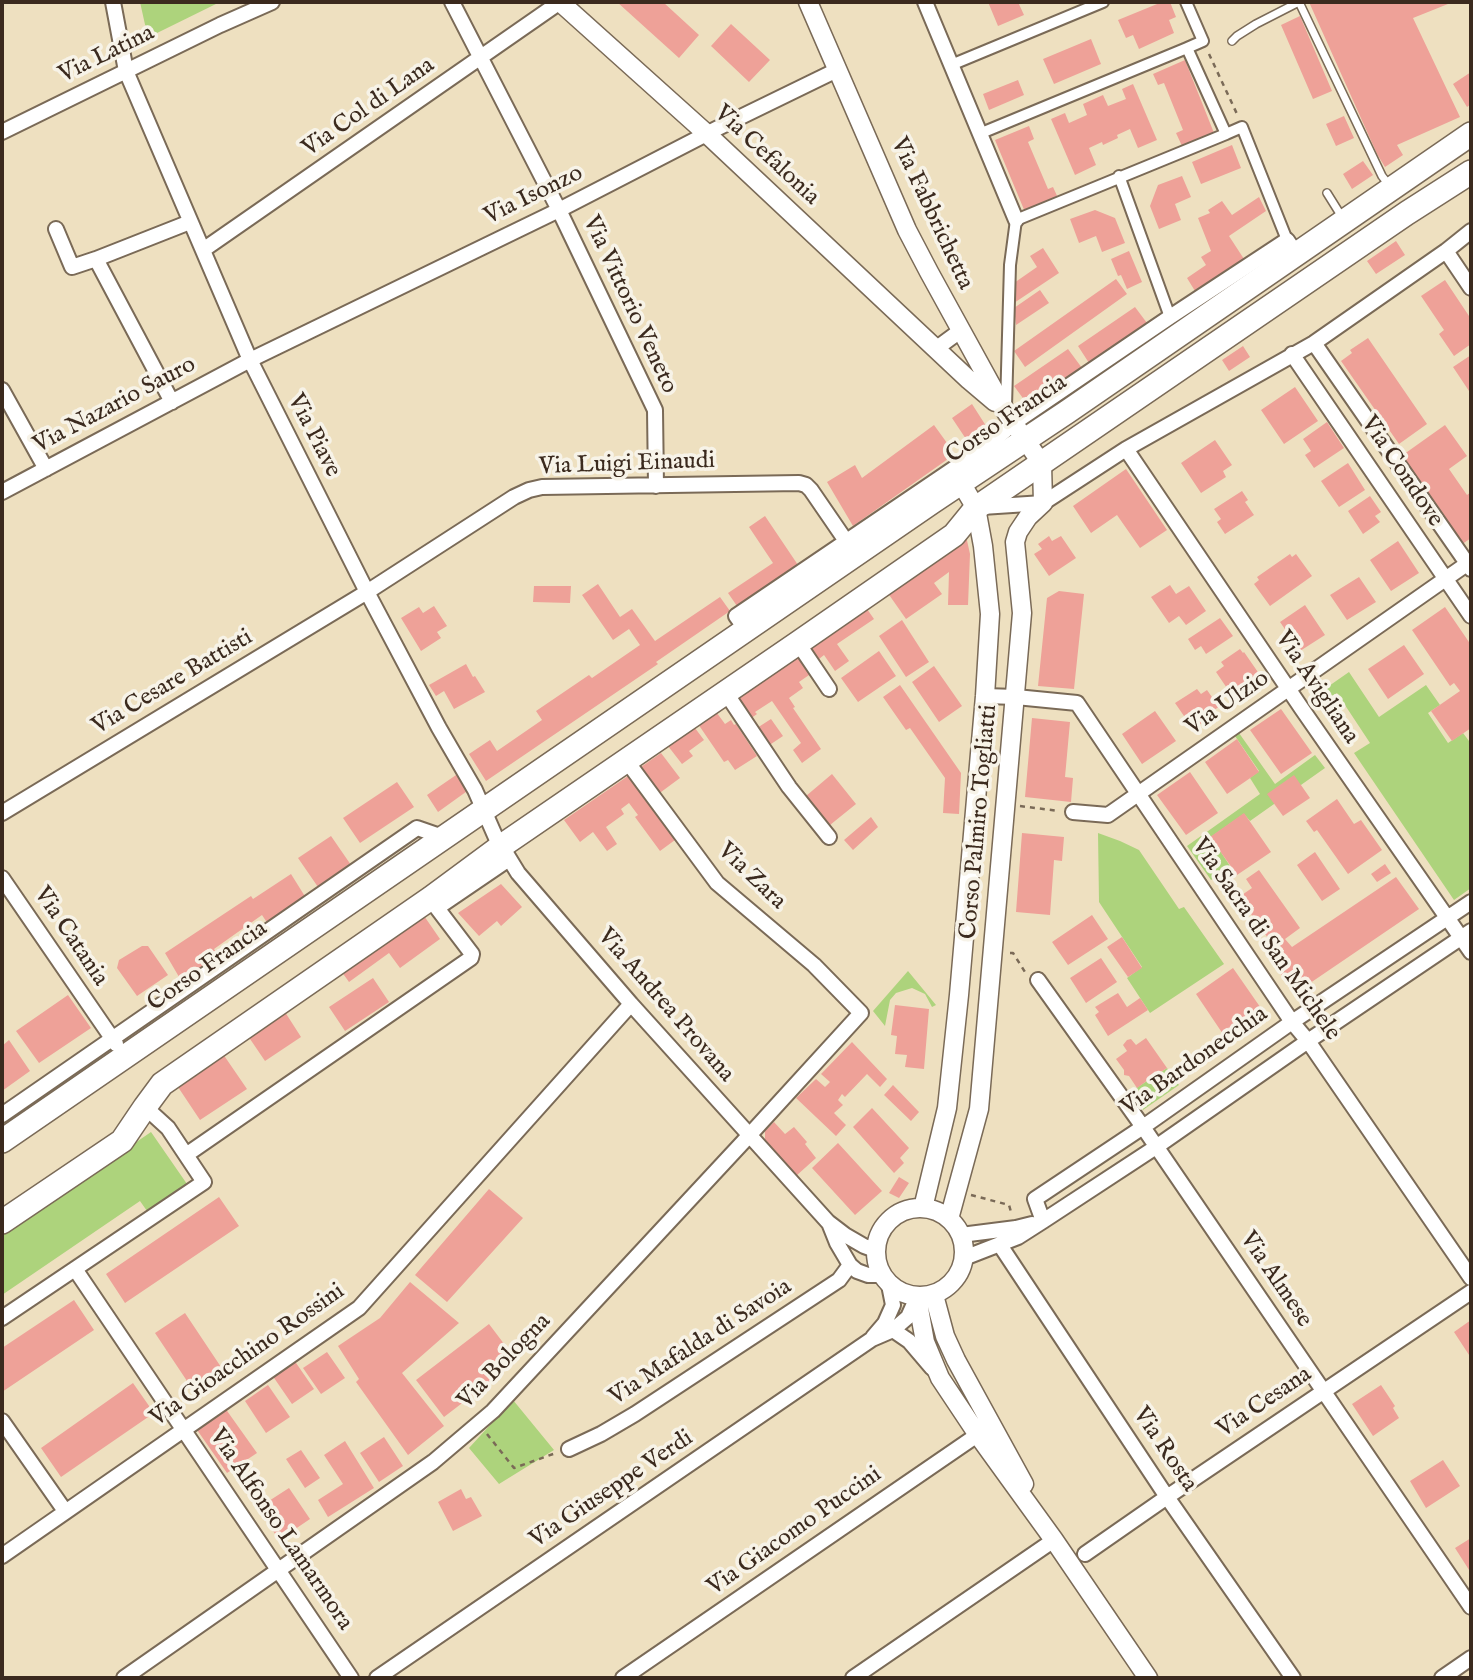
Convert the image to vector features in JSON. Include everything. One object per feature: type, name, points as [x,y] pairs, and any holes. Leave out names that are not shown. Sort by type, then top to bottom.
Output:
[{"type":"main road","name":"Corso Francia","points":[[2,1222],[122,1141],[162,1084],[434,903],[505,853],[626,760],[954,535],[976,508],[1042,464],[1400,201],[1471,134]]},
{"type":"main road","name":"Corso Francia","points":[[2,1141],[118,1047],[443,837],[961,483],[1015,425],[1292,247],[1344,221],[1471,172]]},
{"type":"street","name":"Via Piave","points":[[113,2],[126,71],[250,360],[367,592],[475,790],[483,810]]},
{"type":"street","name":"Via Latina","points":[[2,132],[272,2]]},
{"type":"street","name":"Via Vittorio Veneto","points":[[452,2],[559,210],[655,410],[656,486]]},
{"type":"street","name":"Via Col di Lana","points":[[203,250],[560,2]]},
{"type":"street","name":"Via Cefalonia","points":[[560,2],[708,134],[937,348],[1015,425]]},
{"type":"street","name":"Via Fabbrichetta","points":[[808,2],[907,230],[960,331],[1015,425]]},
{"type":"street","points":[[925,2],[1016,220],[1242,127],[1292,247]]},
{"type":"street","points":[[951,65],[1103,2]]},
{"type":"street","points":[[979,134],[1203,41],[1186,2]]},
{"type":"street","points":[[1187,48],[1226,134]]},
{"type":"street","name":"Via Isonzo","points":[[250,360],[559,210],[837,70]]},
{"type":"street","points":[[1119,176],[1170,317]]},
{"type":"street","name":"Corso Francia","points":[[1015,425],[1010,265],[1016,220]]},
{"type":"street","points":[[56,229],[72,268],[190,222]]},
{"type":"street","points":[[976,508],[1042,503],[1126,449],[1314,343],[1471,231]]},
{"type":"street","name":"Corso Francia","points":[[746,630],[736,616],[1170,317],[1292,247]]},
{"type":"street","points":[[1446,251],[1471,288]]},
{"type":"street","points":[[96,259],[172,402]]},
{"type":"street","points":[[937,348],[960,331]]},
{"type":"street","name":"Via Condove","points":[[1314,343],[1470,564]]},
{"type":"street","name":"Via Condove","points":[[1292,354],[1471,616]]},
{"type":"street","name":"Via Nazario Sauro","points":[[2,492],[250,360]]},
{"type":"street","points":[[2,390],[46,469]]},
{"type":"street","points":[[1015,425],[1042,464],[1042,503]]},
{"type":"street","name":"Via Avigliana","points":[[1126,449],[1447,918],[1466,934],[1471,952]]},
{"type":"street","name":"Via Luigi Einaudi","points":[[367,592],[514,497],[529,489],[542,487],[799,483],[811,490],[846,541]]},
{"type":"street","name":"Corso Palmiro Togliatti","points":[[923,1208],[947,1108],[959,995],[990,614],[976,508],[961,483]]},
{"type":"street","name":"Corso Palmiro Togliatti","points":[[949,1219],[979,1109],[1022,613],[1015,542],[1028,517],[1042,503]]},
{"type":"street","name":"Via Ulzio","points":[[1073,813],[1108,816],[1446,578],[1470,564]]},
{"type":"street","name":"Via Cesare Battisti","points":[[2,813],[367,592]]},
{"type":"street","points":[[799,643],[828,689]]},
{"type":"street","points":[[726,693],[789,787],[829,837]]},
{"type":"street","name":"Via Sacra di San Michele","points":[[985,696],[1077,703],[1292,1022],[1308,1041],[1471,1278]]},
{"type":"street","name":"Via Zara","points":[[626,760],[717,883],[814,965],[861,1013]]},
{"type":"street","name":"Via Andrea Provana","points":[[483,810],[505,853],[527,883],[631,1004],[828,1222],[845,1235],[875,1250]]},
{"type":"street","name":"Via Catania","points":[[2,878],[118,1047]]},
{"type":"street","name":"Via Bardonecchia","points":[[1043,1222],[1035,1199],[1471,902]]},
{"type":"street","points":[[186,1155],[471,958],[472,954],[434,903]]},
{"type":"street","name":"Via Bardonecchia","points":[[964,1258],[1018,1237],[1043,1222],[1466,934]]},
{"type":"street","name":"Via Almese","points":[[1038,980],[1143,1127],[1471,1607]]},
{"type":"street","name":"Via Gioacchino Rossini","points":[[2,1556],[359,1308],[631,1004]]},
{"type":"street","name":"Via Bologna","points":[[124,1678],[433,1462],[479,1423],[861,1013]]},
{"type":"street","name":"Corso Francia","points":[[2,1115],[118,1047]]},
{"type":"street","points":[[2,1318],[204,1182],[168,1128],[145,1107]]},
{"type":"street","points":[[849,1265],[857,1271],[885,1280],[903,1294],[925,1296],[945,1289],[959,1274],[964,1258],[961,1235],[949,1219],[934,1210],[923,1208],[906,1210],[889,1220],[882,1228],[875,1250],[877,1263],[885,1280]]},
{"type":"street","name":"Via Andrea Provana","points":[[828,1222],[849,1265]]},
{"type":"street","name":"Via Bardonecchia","points":[[961,1235],[1043,1222]]},
{"type":"street","name":"Via Rosta","points":[[1000,1245],[1167,1497],[1293,1678]]},
{"type":"street","name":"Via Mafalda di Savoia","points":[[569,1449],[635,1414],[839,1280],[849,1265]]},
{"type":"street","name":"Via Alfonso Lamarmora","points":[[75,1269],[351,1678]]},
{"type":"street","name":"Via Giuseppe Verdi","points":[[872,1339],[893,1305],[885,1280]]},
{"type":"street","name":"Via Cesana","points":[[1086,1554],[1471,1292]]},
{"type":"street","points":[[925,1296],[925,1342],[939,1377]]},
{"type":"street","points":[[925,1296],[941,1324],[985,1429],[1054,1540],[1148,1678]]},
{"type":"street","name":"Via Giuseppe Verdi","points":[[377,1678],[872,1339],[893,1330],[925,1296]]},
{"type":"street","points":[[893,1330],[909,1341],[985,1429]]},
{"type":"street","points":[[2,1421],[65,1511]]},
{"type":"street","name":"Via Giacomo Puccini","points":[[623,1678],[985,1429]]},
{"type":"street","points":[[853,1678],[1054,1540]]},
{"type":"street","points":[[1442,1678],[1471,1658]]},
{"type":"lane","points":[[1232,41],[1256,24],[1299,2],[1382,176],[1400,201]]},
{"type":"lane","points":[[1327,193],[1344,221]]},
{"type":"path","points":[[1203,41],[1242,127]]},
{"type":"path","points":[[1006,804],[1073,813]]},
{"type":"path","points":[[993,951],[1013,953],[1030,979],[1038,980]]},
{"type":"path","points":[[957,1190],[1009,1205],[1016,1228]]},
{"type":"path","points":[[479,1423],[514,1468],[569,1449]]},
{"type":"green space","points":[[140,2],[220,2],[155,34],[146,29]]},
{"type":"green space","points":[[1349,672],[1379,717],[1426,685],[1440,705],[1428,713],[1448,743],[1463,733],[1471,740],[1471,888],[1454,900],[1354,753],[1370,743],[1337,693],[1320,703],[1316,695]]},
{"type":"green space","points":[[1239,733],[1275,784],[1315,755],[1325,768],[1250,821],[1244,814],[1211,837],[1232,869],[1211,880],[1187,846],[1260,794],[1250,778],[1259,771],[1235,736]]},
{"type":"green space","points":[[1098,833],[1139,850],[1179,909],[1184,907],[1224,964],[1150,1013],[1127,978],[1142,967],[1099,902]]},
{"type":"green space","points":[[908,971],[936,1005],[932,1007],[925,994],[912,988],[896,993],[890,1000],[885,1026],[873,1011]]},
{"type":"green space","points":[[1167,1068],[1179,1085],[1143,1110],[1130,1092]]},
{"type":"green space","points":[[151,1132],[187,1184],[147,1211],[140,1201],[2,1295],[2,1234]]},
{"type":"green space","points":[[513,1400],[554,1450],[499,1484],[469,1448]]},
{"type":"building","points":[[617,2],[663,2],[699,35],[679,58]]},
{"type":"building","points":[[988,2],[1018,2],[1024,15],[998,26]]},
{"type":"building","points":[[1162,2],[1170,2],[1176,17],[1169,20],[1174,33],[1139,49],[1133,35],[1126,38],[1118,20]]},
{"type":"building","points":[[1309,2],[1453,2],[1413,18],[1460,117],[1397,145],[1403,155],[1385,167]]},
{"type":"building","points":[[1300,16],[1332,91],[1313,99],[1281,25]]},
{"type":"building","points":[[731,24],[770,60],[749,82],[711,46]]},
{"type":"building","points":[[1091,39],[1101,64],[1054,84],[1043,59]]},
{"type":"building","points":[[1185,60],[1214,133],[1182,146],[1176,133],[1183,130],[1164,83],[1158,85],[1153,74]]},
{"type":"building","points":[[1471,72],[1471,104],[1467,107],[1453,84]]},
{"type":"building","points":[[1018,80],[1024,95],[989,110],[983,94]]},
{"type":"building","points":[[1133,84],[1157,140],[1138,148],[1130,129],[1103,145],[1102,142],[1089,148],[1096,165],[1075,175],[1051,119],[1065,113],[1069,123],[1087,115],[1083,104],[1103,95],[1108,106],[1126,99],[1122,89]]},
{"type":"building","points":[[1344,116],[1354,138],[1336,146],[1326,124]]},
{"type":"building","points":[[1029,126],[1034,139],[1028,142],[1048,189],[1053,187],[1058,198],[1025,212],[995,140]]},
{"type":"building","points":[[1232,145],[1241,168],[1201,184],[1192,162]]},
{"type":"building","points":[[1363,161],[1373,175],[1352,189],[1343,174]]},
{"type":"building","points":[[1182,176],[1191,197],[1175,204],[1181,220],[1159,229],[1150,206],[1158,185]]},
{"type":"building","points":[[1259,197],[1266,211],[1229,236],[1244,259],[1195,291],[1187,278],[1206,265],[1201,257],[1211,251],[1198,218],[1210,213],[1208,210],[1222,201],[1232,215]]},
{"type":"building","points":[[1095,210],[1115,218],[1125,243],[1102,252],[1096,236],[1079,243],[1070,219]]},
{"type":"building","points":[[1396,241],[1405,255],[1376,274],[1367,261]]},
{"type":"building","points":[[1043,248],[1059,273],[1014,303],[1014,283],[1037,267],[1030,256]]},
{"type":"building","points":[[1129,251],[1142,282],[1127,289],[1111,259]]},
{"type":"building","points":[[1116,279],[1127,294],[1025,367],[1014,351]]},
{"type":"building","points":[[1445,280],[1471,319],[1471,344],[1454,356],[1439,334],[1444,330],[1421,296]]},
{"type":"building","points":[[1040,290],[1049,303],[1016,325],[1014,308]]},
{"type":"building","points":[[1135,307],[1147,323],[1089,363],[1078,346]]},
{"type":"building","points":[[1368,338],[1427,424],[1399,444],[1341,361],[1352,353],[1350,350]]},
{"type":"building","points":[[1243,346],[1250,357],[1229,371],[1222,360]]},
{"type":"building","points":[[1068,349],[1082,368],[1028,405],[1014,386]]},
{"type":"building","points":[[1471,355],[1471,394],[1453,367]]},
{"type":"building","points":[[1295,387],[1318,421],[1284,444],[1261,410]]},
{"type":"building","points":[[972,404],[988,429],[968,442],[952,418]]},
{"type":"building","points":[[1327,422],[1344,448],[1314,468],[1305,455],[1311,451],[1303,439]]},
{"type":"building","points":[[934,425],[955,454],[853,526],[827,482],[855,465],[862,478]]},
{"type":"building","points":[[1445,425],[1467,456],[1449,469],[1467,495],[1471,492],[1471,538],[1461,545],[1400,457]]},
{"type":"building","points":[[1215,440],[1232,465],[1223,471],[1226,477],[1201,493],[1181,463]]},
{"type":"building","points":[[1348,463],[1365,490],[1339,507],[1321,481]]},
{"type":"building","points":[[1126,469],[1167,530],[1140,548],[1117,515],[1091,533],[1073,506]]},
{"type":"building","points":[[1242,491],[1248,500],[1245,502],[1254,515],[1225,534],[1217,522],[1221,519],[1214,509]]},
{"type":"building","points":[[1370,496],[1381,512],[1375,516],[1380,522],[1363,534],[1348,511]]},
{"type":"building","points":[[765,516],[798,565],[737,606],[728,593],[773,563],[749,527]]},
{"type":"building","points":[[966,536],[970,554],[968,605],[948,605],[949,572],[934,583],[942,594],[906,619],[885,589]]},
{"type":"building","points":[[1049,536],[1052,541],[1061,536],[1076,558],[1049,576],[1034,554],[1042,549],[1038,544]]},
{"type":"building","points":[[1398,541],[1419,573],[1391,591],[1370,560]]},
{"type":"building","points":[[1290,554],[1292,557],[1296,554],[1312,576],[1270,606],[1254,584],[1259,580],[1257,577]]},
{"type":"building","points":[[1359,577],[1376,602],[1347,620],[1330,595]]},
{"type":"building","points":[[598,584],[620,617],[632,609],[655,641],[720,597],[730,611],[656,662],[658,664],[486,781],[469,754],[490,740],[497,751],[542,720],[536,711],[589,675],[592,678],[640,645],[629,629],[613,640],[582,595]]},
{"type":"building","points":[[1170,585],[1176,594],[1189,586],[1206,611],[1186,625],[1179,616],[1169,623],[1151,597]]},
{"type":"building","points":[[534,586],[571,586],[570,603],[533,602]]},
{"type":"building","points":[[1059,591],[1084,594],[1074,689],[1038,686],[1047,598]]},
{"type":"building","points":[[1305,605],[1325,635],[1300,651],[1280,622]]},
{"type":"building","points":[[434,606],[447,626],[437,632],[441,638],[421,651],[401,618],[419,607],[423,613]]},
{"type":"building","points":[[1445,607],[1471,645],[1471,728],[1452,741],[1431,711],[1460,691],[1454,683],[1450,686],[1412,630]]},
{"type":"building","points":[[867,609],[874,619],[837,644],[849,661],[835,671],[824,655],[819,659],[811,647]]},
{"type":"building","points":[[1220,618],[1233,636],[1206,654],[1201,646],[1195,650],[1188,639]]},
{"type":"building","points":[[902,620],[929,662],[906,677],[879,636]]},
{"type":"building","points":[[1404,645],[1424,674],[1388,699],[1368,669]]},
{"type":"building","points":[[1240,649],[1262,678],[1233,697],[1216,672],[1224,666],[1221,662]]},
{"type":"building","points":[[798,650],[812,673],[799,682],[803,688],[789,698],[821,749],[802,763],[793,750],[801,743],[772,701],[755,712],[757,714],[750,719],[733,694]]},
{"type":"building","points":[[879,651],[896,676],[858,702],[841,678]]},
{"type":"building","points":[[466,664],[485,692],[454,709],[444,691],[436,696],[429,685]]},
{"type":"building","points":[[934,666],[962,706],[939,722],[912,682]]},
{"type":"building","points":[[900,685],[961,773],[959,814],[943,813],[945,778],[910,728],[906,730],[883,697]]},
{"type":"building","points":[[1197,689],[1201,694],[1207,690],[1219,707],[1212,711],[1215,714],[1193,729],[1175,703]]},
{"type":"building","points":[[714,709],[725,724],[731,720],[736,724],[757,756],[735,770],[728,760],[724,762],[696,721]]},
{"type":"building","points":[[1281,709],[1312,753],[1281,774],[1250,730]]},
{"type":"building","points":[[1155,711],[1176,741],[1142,764],[1122,734]]},
{"type":"building","points":[[1032,718],[1070,722],[1065,777],[1073,778],[1071,802],[1025,797]]},
{"type":"building","points":[[771,719],[783,736],[768,746],[757,728]]},
{"type":"building","points":[[695,728],[704,740],[689,751],[693,756],[682,764],[668,746]]},
{"type":"building","points":[[1237,739],[1259,772],[1227,794],[1205,762]]},
{"type":"building","points":[[661,753],[680,778],[657,795],[638,769]]},
{"type":"building","points":[[1190,772],[1218,813],[1186,835],[1157,795]]},
{"type":"building","points":[[459,773],[470,789],[438,812],[427,795]]},
{"type":"building","points":[[832,774],[856,804],[830,825],[806,796]]},
{"type":"building","points":[[1294,775],[1310,798],[1283,816],[1267,794]]},
{"type":"building","points":[[628,776],[675,840],[660,851],[635,817],[638,815],[629,803],[621,809],[624,814],[606,827],[617,844],[607,851],[593,832],[580,842],[564,820]]},
{"type":"building","points":[[397,782],[414,807],[360,843],[343,818]]},
{"type":"building","points":[[1337,799],[1354,824],[1361,820],[1382,850],[1348,874],[1317,830],[1314,832],[1306,821]]},
{"type":"building","points":[[1244,813],[1271,852],[1237,875],[1210,837]]},
{"type":"building","points":[[871,817],[878,827],[853,850],[844,840]]},
{"type":"building","points":[[1022,833],[1064,837],[1062,861],[1054,860],[1050,915],[1016,912]]},
{"type":"building","points":[[331,836],[351,865],[318,887],[298,858]]},
{"type":"building","points":[[1315,852],[1340,889],[1322,901],[1297,865]]},
{"type":"building","points":[[1385,864],[1391,873],[1377,882],[1371,874]]},
{"type":"building","points":[[1259,870],[1300,928],[1285,939],[1292,947],[1396,877],[1419,909],[1294,994],[1272,961],[1280,955],[1239,897],[1252,888],[1246,879]]},
{"type":"building","points":[[291,874],[306,898],[268,924],[262,915],[214,949],[219,957],[182,982],[165,953],[251,896],[253,899]]},
{"type":"building","points":[[501,884],[522,907],[501,926],[497,921],[479,936],[458,913]]},
{"type":"building","points":[[420,910],[440,939],[400,968],[389,953],[349,982],[339,968]]},
{"type":"building","points":[[1092,915],[1108,939],[1068,965],[1052,942]]},
{"type":"building","points":[[1122,937],[1142,968],[1128,977],[1107,947]]},
{"type":"building","points":[[142,946],[148,946],[168,975],[137,996],[117,968],[119,960]]},
{"type":"building","points":[[1101,958],[1117,982],[1086,1003],[1070,978]]},
{"type":"building","points":[[1233,968],[1265,1014],[1227,1040],[1196,994]]},
{"type":"building","points":[[373,978],[389,1002],[345,1031],[329,1007]]},
{"type":"building","points":[[1118,993],[1127,1007],[1140,998],[1148,1010],[1108,1036],[1095,1015],[1099,1012],[1095,1007]]},
{"type":"building","points":[[68,995],[91,1028],[39,1063],[16,1031]]},
{"type":"building","points":[[895,1005],[929,1009],[924,1069],[905,1067],[907,1055],[895,1054],[897,1036],[891,1035]]},
{"type":"building","points":[[285,1012],[301,1037],[265,1061],[248,1036]]},
{"type":"building","points":[[1146,1038],[1167,1068],[1153,1080],[1148,1080],[1137,1088],[1129,1076],[1124,1075],[1124,1070],[1116,1059],[1127,1051],[1123,1045],[1127,1040],[1131,1039],[1136,1045]]},
{"type":"building","points":[[9,1040],[30,1071],[2,1091],[2,1046]]},
{"type":"building","points":[[852,1042],[887,1079],[880,1087],[867,1074],[845,1097],[842,1094],[838,1100],[843,1105],[834,1113],[846,1125],[836,1136],[796,1098],[816,1079],[825,1087],[830,1082],[821,1074]]},
{"type":"building","points":[[223,1054],[247,1089],[200,1120],[176,1084]]},
{"type":"building","points":[[893,1085],[919,1112],[911,1121],[884,1095]]},
{"type":"building","points":[[872,1108],[909,1148],[900,1158],[904,1163],[894,1173],[853,1127]]},
{"type":"building","points":[[774,1122],[785,1134],[794,1127],[816,1158],[796,1176],[765,1142],[765,1131]]},
{"type":"building","points":[[838,1143],[882,1191],[855,1215],[812,1168]]},
{"type":"building","points":[[899,1177],[909,1183],[899,1198],[889,1193]]},
{"type":"building","points":[[489,1189],[523,1218],[447,1302],[415,1275]]},
{"type":"building","points":[[219,1197],[239,1226],[125,1303],[106,1274]]},
{"type":"building","points":[[410,1282],[459,1323],[402,1373],[444,1426],[408,1455],[356,1382],[359,1379],[338,1346],[380,1318]]},
{"type":"building","points":[[74,1300],[94,1330],[2,1392],[2,1348]]},
{"type":"building","points":[[185,1313],[227,1376],[197,1396],[155,1333]]},
{"type":"building","points":[[1471,1320],[1471,1358],[1454,1332]]},
{"type":"building","points":[[489,1324],[517,1361],[444,1417],[416,1380]]},
{"type":"building","points":[[327,1352],[345,1378],[321,1394],[303,1368]]},
{"type":"building","points":[[294,1360],[314,1389],[292,1404],[272,1375]]},
{"type":"building","points":[[133,1383],[154,1413],[61,1477],[41,1448]]},
{"type":"building","points":[[268,1385],[290,1417],[266,1433],[245,1401]]},
{"type":"building","points":[[1381,1385],[1395,1406],[1393,1408],[1399,1418],[1373,1436],[1352,1404]]},
{"type":"building","points":[[225,1408],[257,1453],[227,1473],[195,1427]]},
{"type":"building","points":[[384,1437],[403,1466],[379,1482],[360,1453]]},
{"type":"building","points":[[345,1441],[374,1488],[328,1517],[318,1500],[343,1484],[324,1455]]},
{"type":"building","points":[[301,1450],[320,1478],[305,1488],[286,1459]]},
{"type":"building","points":[[1443,1460],[1460,1486],[1426,1508],[1410,1481]]},
{"type":"building","points":[[289,1488],[310,1519],[279,1540],[258,1508]]},
{"type":"building","points":[[461,1489],[466,1499],[471,1497],[482,1516],[453,1531],[438,1502]]},
{"type":"building","points":[[1471,1538],[1471,1573],[1455,1548]]}]
